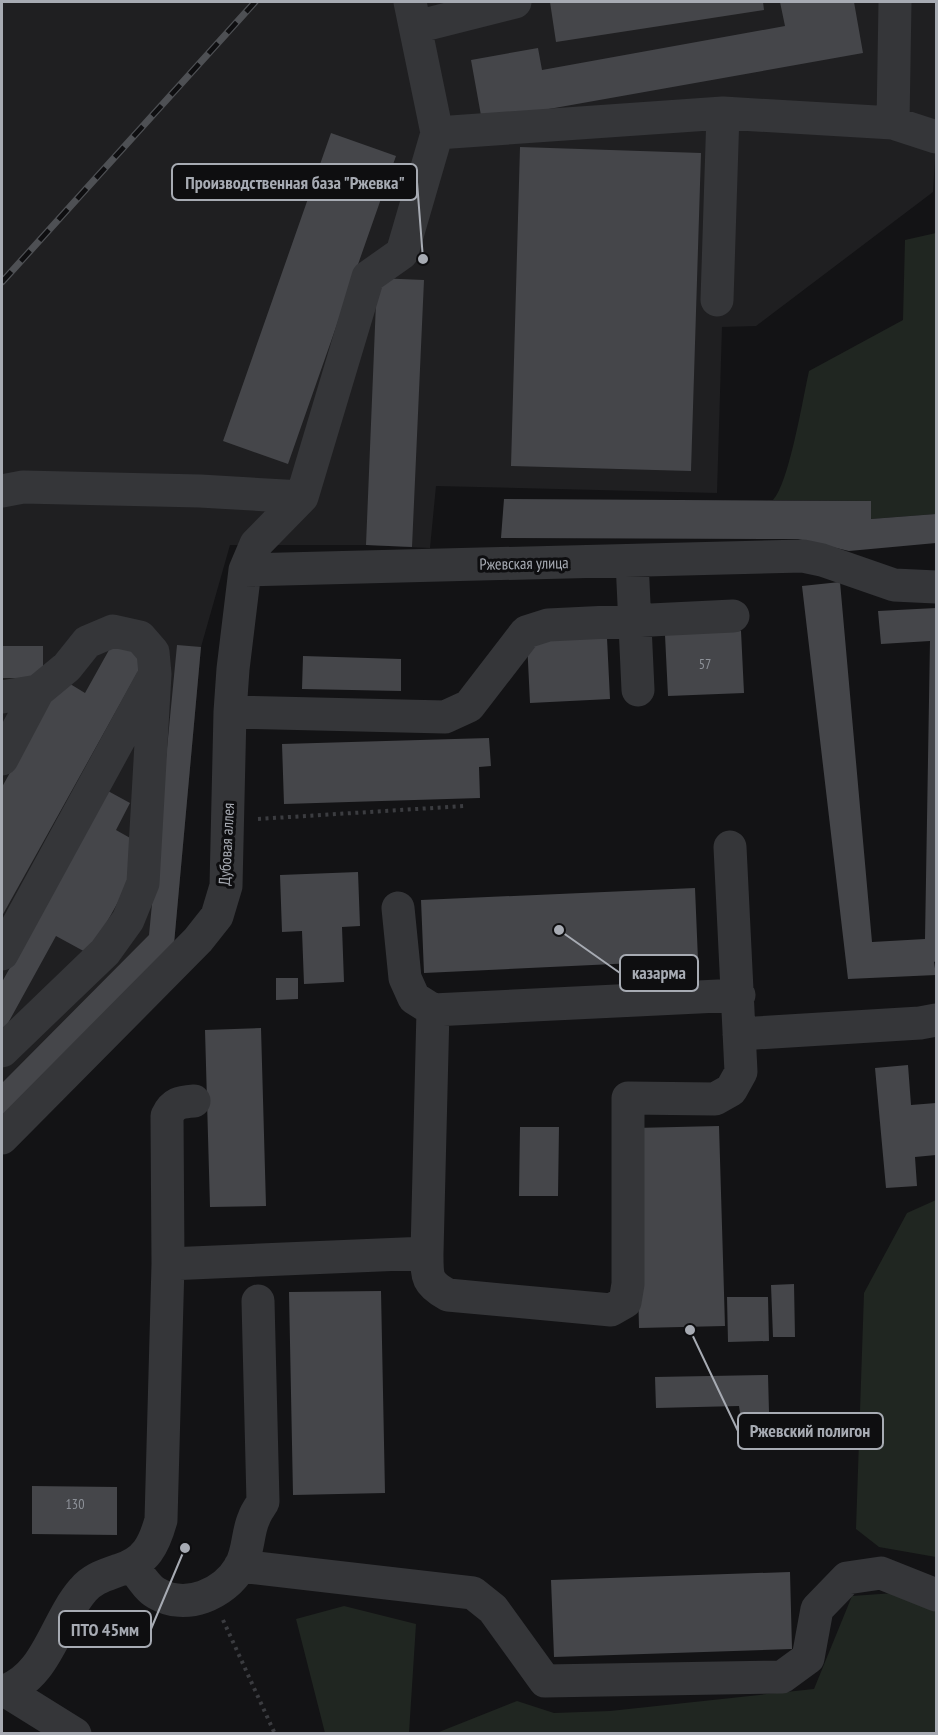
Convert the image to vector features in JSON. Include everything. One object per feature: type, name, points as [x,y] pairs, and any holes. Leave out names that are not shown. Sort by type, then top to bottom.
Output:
[{"type":"street","points":[[2,491],[23,487],[200,491],[302,497],[368,277],[402,253],[437,133],[413,14],[515,2]]},
{"type":"street","points":[[893,123],[895,2]]},
{"type":"street","points":[[437,133],[723,113],[893,123],[936,137]]},
{"type":"street","points":[[717,300],[723,113]]},
{"type":"street","name":"Дубовая аллея","points":[[2,1138],[198,940],[217,915],[226,886],[232,669],[245,570],[256,544],[302,497]]},
{"type":"street","name":"Ржевская улица","points":[[245,570],[803,556],[822,560],[894,585],[936,587]]},
{"type":"street","points":[[632,561],[638,690]]},
{"type":"street","points":[[230,712],[445,717],[469,706],[526,632],[548,624],[733,616]]},
{"type":"street","points":[[2,759],[38,691],[67,668],[87,642],[113,631],[140,637],[153,652],[155,674],[143,883],[128,920],[105,952],[2,1051]]},
{"type":"street","points":[[2,954],[155,674]]},
{"type":"street","points":[[2,697],[38,691]]},
{"type":"street","points":[[433,1010],[427,1254],[427,1274],[432,1287],[448,1295],[611,1310],[625,1302],[628,1284],[628,1098],[715,1099],[730,1090],[741,1072],[739,994],[730,847]]},
{"type":"street","points":[[398,908],[405,978],[414,998],[433,1010],[739,994]]},
{"type":"street","points":[[740,1034],[920,1023],[936,1020]]},
{"type":"street","points":[[75,1734],[4,1692],[25,1680],[42,1660],[73,1603],[85,1587],[102,1575],[132,1566],[145,1555],[155,1540],[161,1520],[168,1264],[167,1116],[171,1107],[181,1102],[194,1101]]},
{"type":"street","points":[[168,1264],[427,1254]]},
{"type":"street","points":[[132,1566],[155,1593],[174,1600],[212,1595],[222,1588],[240,1566],[249,1543],[253,1519],[263,1502],[258,1300]]},
{"type":"street","points":[[240,1566],[472,1593],[493,1609],[545,1681],[782,1677],[808,1658],[816,1609],[847,1578],[881,1573],[936,1595]]},
{"type":"path","points":[[227,821],[464,807]]},
{"type":"path","points":[[212,1595],[275,1734]]},
{"type":"shaded area","points":[[2,2],[936,2],[936,142],[933,192],[756,326],[722,327],[717,493],[436,486],[430,548],[366,545],[230,545],[201,647],[174,944],[2,1121]]},
{"type":"shaded area","points":[[936,233],[936,514],[871,519],[870,501],[773,500],[785,477],[809,371],[903,320],[905,240]]},
{"type":"shaded area","points":[[936,1200],[936,1557],[879,1547],[856,1529],[864,1293],[907,1213]]},
{"type":"shaded area","points":[[894,1593],[936,1611],[936,1733],[434,1734],[517,1701],[554,1713],[610,1711],[814,1689],[852,1596]]},
{"type":"shaded area","points":[[344,1606],[416,1624],[409,1733],[325,1733],[296,1619]]},
{"type":"building","points":[[550,2],[763,2],[764,10],[556,42]]},
{"type":"building","points":[[780,2],[854,2],[863,53],[482,121],[471,60],[538,48],[542,70],[785,26]]},
{"type":"building","points":[[331,133],[396,156],[288,464],[223,441]]},
{"type":"building","points":[[520,147],[701,153],[691,471],[511,466]]},
{"type":"building","points":[[377,278],[424,280],[412,547],[366,545]]},
{"type":"building","points":[[504,499],[871,501],[871,519],[936,514],[936,543],[849,551],[798,539],[501,538]]},
{"type":"building","points":[[840,582],[872,942],[925,939],[930,641],[881,644],[878,611],[936,608],[936,961],[934,962],[936,975],[848,979],[802,586]]},
{"type":"building","points":[[741,631],[744,693],[668,696],[665,635]]},
{"type":"building","points":[[607,638],[610,699],[530,703],[527,641]]},
{"type":"building","points":[[114,641],[145,659],[2,916],[2,787],[62,679],[85,693]]},
{"type":"building","points":[[177,645],[201,647],[174,944],[2,1121],[2,1083],[149,935]]},
{"type":"building","points":[[2,646],[43,646],[43,678],[2,678]]},
{"type":"building","points":[[303,656],[401,659],[401,691],[302,689]]},
{"type":"building","points":[[489,738],[491,766],[479,767],[480,798],[284,804],[282,744]]},
{"type":"building","points":[[108,791],[130,803],[116,830],[139,843],[132,877],[89,954],[56,936],[2,1034],[2,982]]},
{"type":"building","points":[[358,872],[360,926],[342,927],[344,982],[304,984],[302,931],[282,932],[280,875]]},
{"type":"building","points":[[695,888],[698,960],[424,973],[421,900]]},
{"type":"building","points":[[276,978],[298,978],[298,999],[276,1000]]},
{"type":"building","points":[[261,1028],[266,1206],[210,1207],[205,1030]]},
{"type":"building","points":[[908,1065],[911,1105],[936,1103],[936,1155],[915,1157],[917,1186],[886,1188],[875,1068]]},
{"type":"building","points":[[719,1126],[725,1326],[639,1328],[634,1128]]},
{"type":"building","points":[[520,1127],[559,1127],[558,1196],[519,1196]]},
{"type":"building","points":[[794,1284],[795,1337],[773,1337],[771,1285]]},
{"type":"building","points":[[381,1291],[385,1493],[293,1495],[289,1292]]},
{"type":"building","points":[[727,1297],[768,1297],[769,1341],[728,1342]]},
{"type":"building","points":[[768,1375],[769,1412],[740,1413],[739,1406],[656,1408],[655,1377]]},
{"type":"building","points":[[32,1486],[117,1487],[117,1535],[32,1534]]},
{"type":"building","points":[[790,1572],[792,1649],[554,1657],[551,1580]]},
{"type":"railway","points":[[2,282],[255,2]]},
{"type":"place","name":"Производственная база \"Ржевка\"","points":[[423,259]]},
{"type":"place","name":"казарма","points":[[559,930]]},
{"type":"place","name":"Ржевский полигон","points":[[690,1330]]},
{"type":"place","name":"ПТО 45мм","points":[[185,1548]]}]
